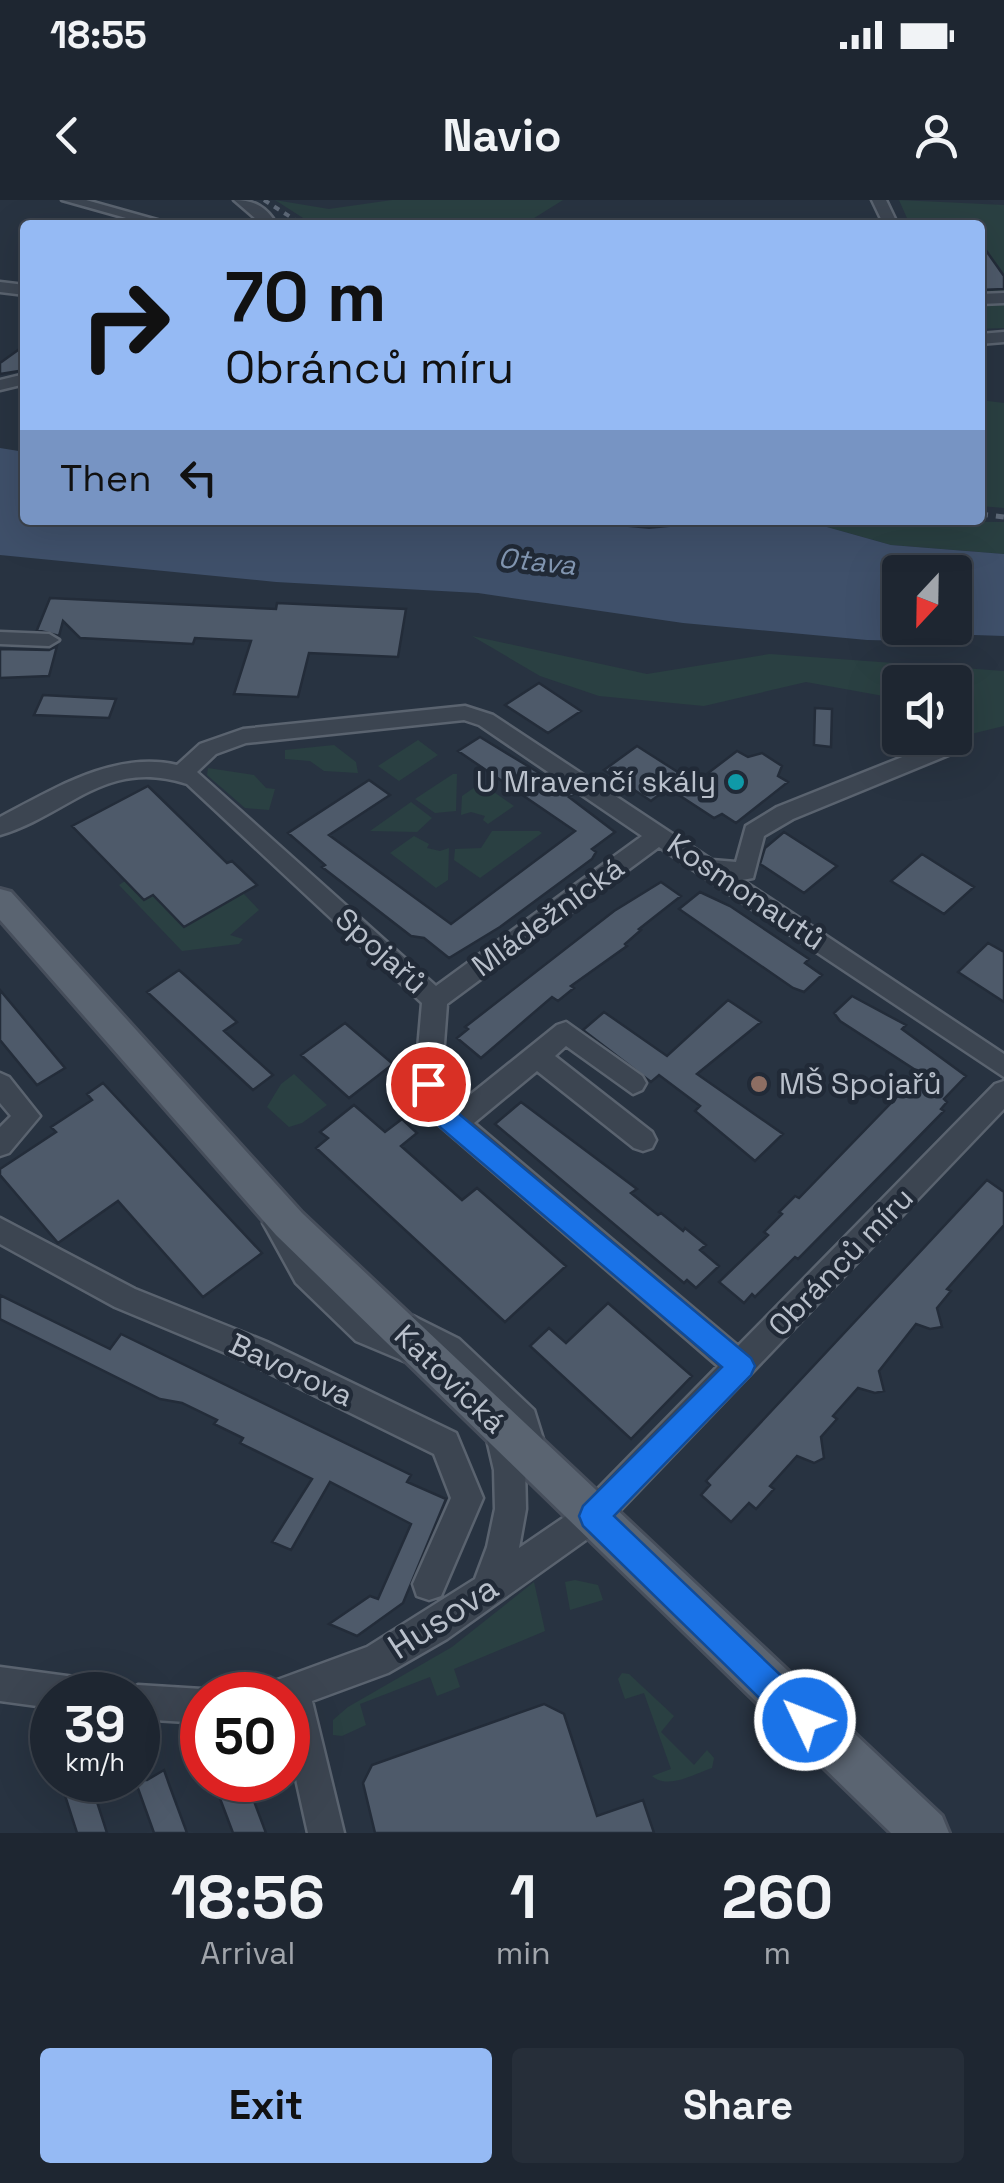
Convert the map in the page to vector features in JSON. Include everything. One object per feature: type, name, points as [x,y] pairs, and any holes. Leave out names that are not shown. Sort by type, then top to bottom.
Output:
[{"type":"main road","name":"Katovická","points":[[0,900],[262,1197],[925,1833]]},
{"type":"street","points":[[69,200],[148,220]]},
{"type":"street","points":[[242,200],[267,220]]},
{"type":"street","points":[[0,638],[49,640]]},
{"type":"street","name":"Kosmonautů","points":[[182,773],[208,748],[243,736],[451,714],[486,720],[1004,1067]]},
{"type":"street","points":[[709,867],[744,872],[754,832],[785,812],[928,755]]},
{"type":"street","points":[[0,826],[102,778],[142,768],[182,773]]},
{"type":"street","name":"Spojařů","points":[[182,773],[205,787],[436,1000],[429,1091],[438,1110],[741,1366]]},
{"type":"street","name":"Mládežnická","points":[[436,1000],[660,834]]},
{"type":"street","points":[[453,1124],[566,1032],[633,1083]]},
{"type":"street","points":[[537,1056],[643,1140]]},
{"type":"street","points":[[0,1084],[26,1116],[0,1146]]},
{"type":"street","name":"Obránců míru","points":[[593,1516],[1004,1092]]},
{"type":"street","points":[[262,1197],[306,1274],[366,1331],[425,1356]]},
{"type":"street","name":"Bavorova","points":[[0,1230],[125,1298],[258,1352],[444,1444],[467,1498],[429,1584]]},
{"type":"street","points":[[380,1312],[449,1349],[499,1396],[524,1420],[535,1460]]},
{"type":"street","points":[[487,1590],[501,1560],[512,1502],[506,1449],[497,1424]]},
{"type":"street","name":"Husova","points":[[310,1685],[376,1661],[435,1628],[593,1516]]},
{"type":"street","points":[[0,1684],[30,1688]]},
{"type":"street","points":[[310,1776],[326,1833]]},
{"type":"green space","points":[[275,200],[329,209],[392,200],[563,200],[531,220],[306,220]]},
{"type":"green space","points":[[899,200],[1004,205],[1004,328],[985,329],[985,220],[908,220]]},
{"type":"green space","points":[[985,401],[1004,403],[1004,508],[985,506]]},
{"type":"green space","points":[[1004,522],[1004,554],[891,545],[820,525]]},
{"type":"green space","points":[[472,636],[647,674],[770,654],[921,665],[882,665],[882,696],[806,682],[704,706],[599,696],[540,676]]},
{"type":"green space","points":[[972,669],[1004,671],[1004,726],[972,734]]},
{"type":"green space","points":[[418,740],[438,755],[399,781],[378,766]]},
{"type":"green space","points":[[334,745],[356,762],[358,773],[324,771],[310,761],[285,759],[285,750]]},
{"type":"green space","points":[[208,768],[254,775],[266,788],[275,789],[269,810],[245,808],[207,775]]},
{"type":"green space","points":[[457,774],[456,811],[435,813],[415,799]]},
{"type":"green space","points":[[481,783],[514,806],[488,824],[483,820],[485,816],[471,812],[461,815],[462,796]]},
{"type":"green space","points":[[411,802],[432,818],[417,832],[370,831]]},
{"type":"green space","points":[[492,831],[542,833],[480,878],[454,860],[455,849],[481,848]]},
{"type":"green space","points":[[414,836],[429,844],[427,848],[449,848],[448,880],[436,888],[390,853]]},
{"type":"green space","points":[[125,881],[143,900],[153,895],[184,927],[243,893],[259,910],[230,935],[243,939],[239,944],[182,951],[119,885]]},
{"type":"green space","points":[[294,1074],[327,1105],[302,1123],[289,1127],[267,1107],[281,1084]]},
{"type":"green space","points":[[534,1582],[545,1631],[454,1669],[460,1687],[437,1696],[430,1677],[360,1704],[366,1725],[342,1736],[333,1735],[333,1720],[348,1707],[452,1647]]},
{"type":"green space","points":[[565,1582],[598,1585],[603,1600],[570,1610]]},
{"type":"green space","points":[[622,1673],[629,1674],[674,1716],[661,1732],[694,1765],[707,1750],[714,1758],[712,1768],[673,1781],[652,1776],[671,1769],[644,1693],[625,1699],[618,1679]]},
{"type":"water","name":"Otava","points":[[0,448],[20,451],[20,525],[607,525],[649,529],[690,525],[820,525],[891,545],[1004,554],[1004,636],[972,636],[972,555],[882,555],[882,640],[683,623],[478,593],[276,582],[0,555]]},
{"type":"building","points":[[985,249],[1004,276],[1004,289],[985,290]]},
{"type":"building","points":[[20,349],[20,371],[0,374],[0,363]]},
{"type":"building","points":[[50,598],[276,609],[277,603],[406,609],[398,657],[309,653],[298,697],[234,694],[251,641],[195,638],[193,644],[80,638],[63,621],[59,636],[37,630]]},
{"type":"building","points":[[57,646],[49,676],[0,678],[0,649],[49,650]]},
{"type":"building","points":[[539,683],[581,711],[548,733],[505,705]]},
{"type":"building","points":[[43,695],[116,699],[109,718],[34,715]]},
{"type":"building","points":[[815,708],[832,709],[831,747],[814,745]]},
{"type":"building","points":[[480,737],[574,794],[569,797],[615,832],[592,849],[596,852],[592,859],[500,927],[449,958],[424,938],[411,936],[322,867],[325,865],[288,833],[369,780],[390,795],[329,835],[451,924],[575,831],[458,751]]},
{"type":"building","points":[[637,746],[695,783],[737,751],[748,757],[762,753],[782,766],[778,776],[788,782],[736,823],[722,814],[714,818],[668,788],[651,801],[604,770]]},
{"type":"building","points":[[148,786],[227,863],[232,861],[257,885],[184,927],[153,895],[144,900],[72,826]]},
{"type":"building","points":[[784,832],[837,866],[804,893],[760,864],[765,848]]},
{"type":"building","points":[[922,854],[974,887],[944,914],[891,881]]},
{"type":"building","points":[[661,882],[681,896],[558,1001],[552,997],[481,1058],[457,1038],[468,1029],[465,1027],[614,911]]},
{"type":"building","points":[[700,892],[730,906],[809,959],[805,963],[822,975],[804,992],[793,988],[679,909]]},
{"type":"building","points":[[988,943],[1004,952],[1004,1002],[958,972]]},
{"type":"building","points":[[179,970],[237,1022],[224,1031],[273,1075],[253,1090],[147,992]]},
{"type":"building","points":[[0,990],[65,1068],[37,1085],[0,1040]]},
{"type":"building","points":[[852,996],[906,1025],[902,1029],[966,1076],[944,1099],[944,1111],[798,1259],[795,1257],[744,1303],[719,1282],[768,1235],[764,1232],[782,1214],[779,1212],[795,1196],[799,1198],[920,1073],[840,1021],[834,1013]]},
{"type":"building","points":[[728,1000],[761,1022],[697,1074],[783,1134],[755,1161],[695,1111],[700,1106],[659,1075],[651,1082],[583,1030],[604,1012],[667,1056]]},
{"type":"building","points":[[345,1023],[393,1064],[349,1098],[301,1055]]},
{"type":"building","points":[[103,1083],[262,1253],[203,1297],[118,1201],[58,1243],[0,1175],[0,1169],[56,1132],[51,1127],[92,1100],[87,1094]]},
{"type":"building","points":[[521,1102],[637,1189],[631,1193],[658,1215],[661,1213],[683,1231],[685,1228],[706,1245],[700,1250],[719,1266],[696,1288],[687,1280],[684,1283],[495,1124]]},
{"type":"building","points":[[354,1105],[385,1132],[402,1119],[417,1133],[401,1146],[462,1200],[477,1188],[566,1266],[505,1322],[316,1148],[328,1138],[320,1132]]},
{"type":"building","points":[[987,1180],[1004,1192],[1004,1225],[947,1289],[951,1291],[937,1308],[942,1327],[930,1329],[916,1324],[879,1371],[884,1391],[875,1393],[858,1388],[833,1416],[837,1419],[821,1437],[824,1458],[814,1463],[797,1456],[756,1509],[749,1503],[731,1522],[701,1495],[710,1485],[706,1481]]},
{"type":"building","points":[[0,1295],[110,1349],[121,1334],[411,1475],[407,1482],[446,1499],[403,1603],[357,1636],[329,1624],[370,1596],[378,1599],[411,1524],[330,1482],[291,1550],[272,1542],[312,1479],[240,1443],[243,1438],[214,1424],[217,1420],[182,1403],[160,1399],[0,1319]]},
{"type":"building","points":[[608,1303],[692,1376],[631,1439],[530,1346],[549,1328],[566,1343]]},
{"type":"building","points":[[544,1704],[564,1714],[597,1816],[643,1800],[654,1833],[375,1833],[363,1783],[372,1765]]},
{"type":"building","points":[[164,1770],[187,1833],[154,1833],[143,1802],[160,1802],[160,1772]]},
{"type":"building","points":[[67,1802],[97,1802],[107,1833],[77,1833]]},
{"type":"building","points":[[221,1802],[254,1802],[266,1833],[233,1833]]},
{"type":"railway","points":[[264,200],[295,220]]},
{"type":"railway","points":[[985,515],[1004,517]]},
{"type":"place","name":"U Mravenčí skály","points":[[736,782]]},
{"type":"place","name":"MŠ Spojařů","points":[[759,1084]]},
{"type":"route","points":[[428,1084],[431,1099],[449,1120],[741,1366],[593,1516],[805,1720]]}]
